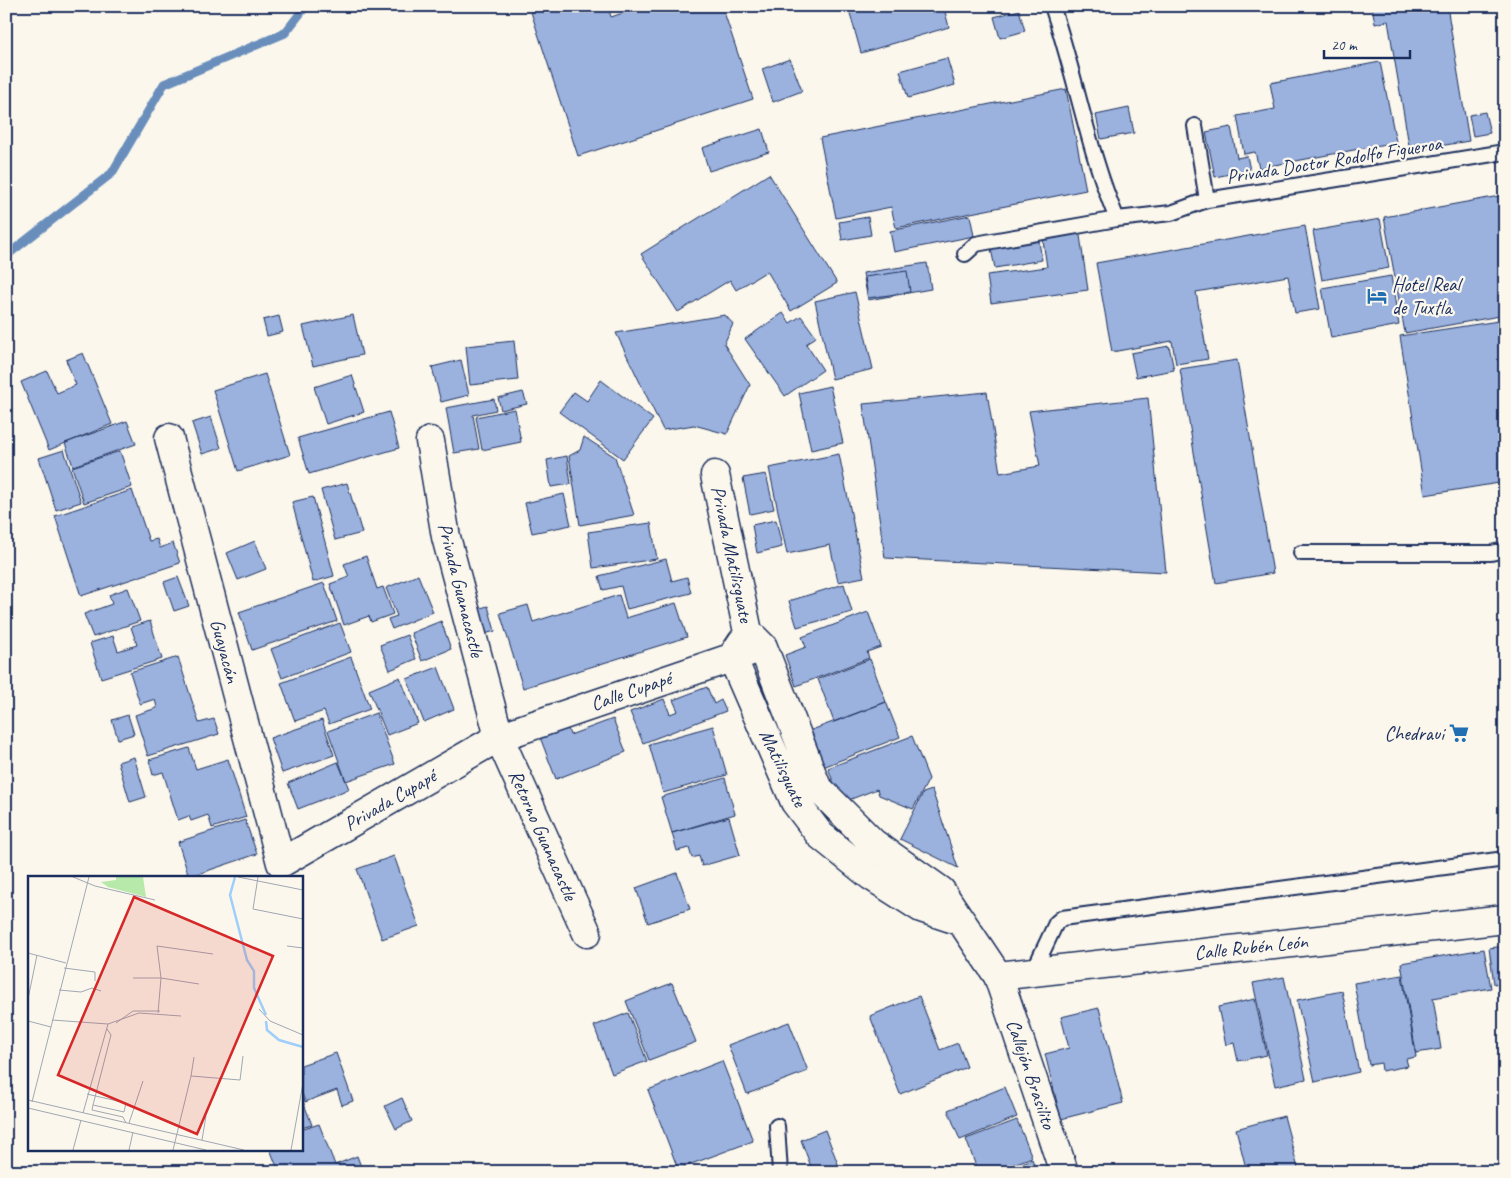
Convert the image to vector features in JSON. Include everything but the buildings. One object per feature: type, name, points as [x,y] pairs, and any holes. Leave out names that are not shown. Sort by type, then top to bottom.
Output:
[{"type":"street","name":"Guayacán","points":[[169,438],[281,864]]},
{"type":"street","name":"Privada Guanacastle","points":[[430,441],[446,537],[499,737]]},
{"type":"street","name":"Privada Matilisguate","points":[[715,476],[755,639]]},
{"type":"street","name":"Calle Cupapé","points":[[499,737],[732,657],[755,639]]},
{"type":"street","name":"Matilisguate","points":[[755,639],[817,786],[873,843],[941,891],[998,976]]},
{"type":"street","name":"Matilisguate","points":[[732,657],[796,802],[820,835],[871,876],[921,908],[960,921]]},
{"type":"street","name":"Privada Cupapé","points":[[281,864],[499,737]]},
{"type":"street","name":"Retorno Guanacastle","points":[[499,737],[587,933]]},
{"type":"street","name":"Calle Rubén León","points":[[998,976],[1505,919]]},
{"type":"street","name":"Callejón Brasilito","points":[[998,976],[1064,1172]]},
{"type":"lane","points":[[1052,6],[1068,54],[1106,192],[1117,219]]},
{"type":"lane","points":[[1196,126],[1207,200]]},
{"type":"lane","name":"Privada Doctor Rodolfo Figueroa","points":[[965,254],[976,244],[992,240],[1117,219],[1171,213],[1207,200],[1505,152]]},
{"type":"lane","points":[[1301,553],[1490,553],[1505,550]]},
{"type":"lane","points":[[1033,972],[1056,923],[1062,918],[1505,859]]},
{"type":"lane","points":[[777,1126],[780,1172]]},
{"type":"waterway","points":[[6,256],[112,173],[164,84],[285,33],[306,6]]},
{"type":"place","name":"Hotel Real de Tuxtla","points":[[1377,296]]},
{"type":"place","name":"Chedraui","points":[[1459,733]]}]
